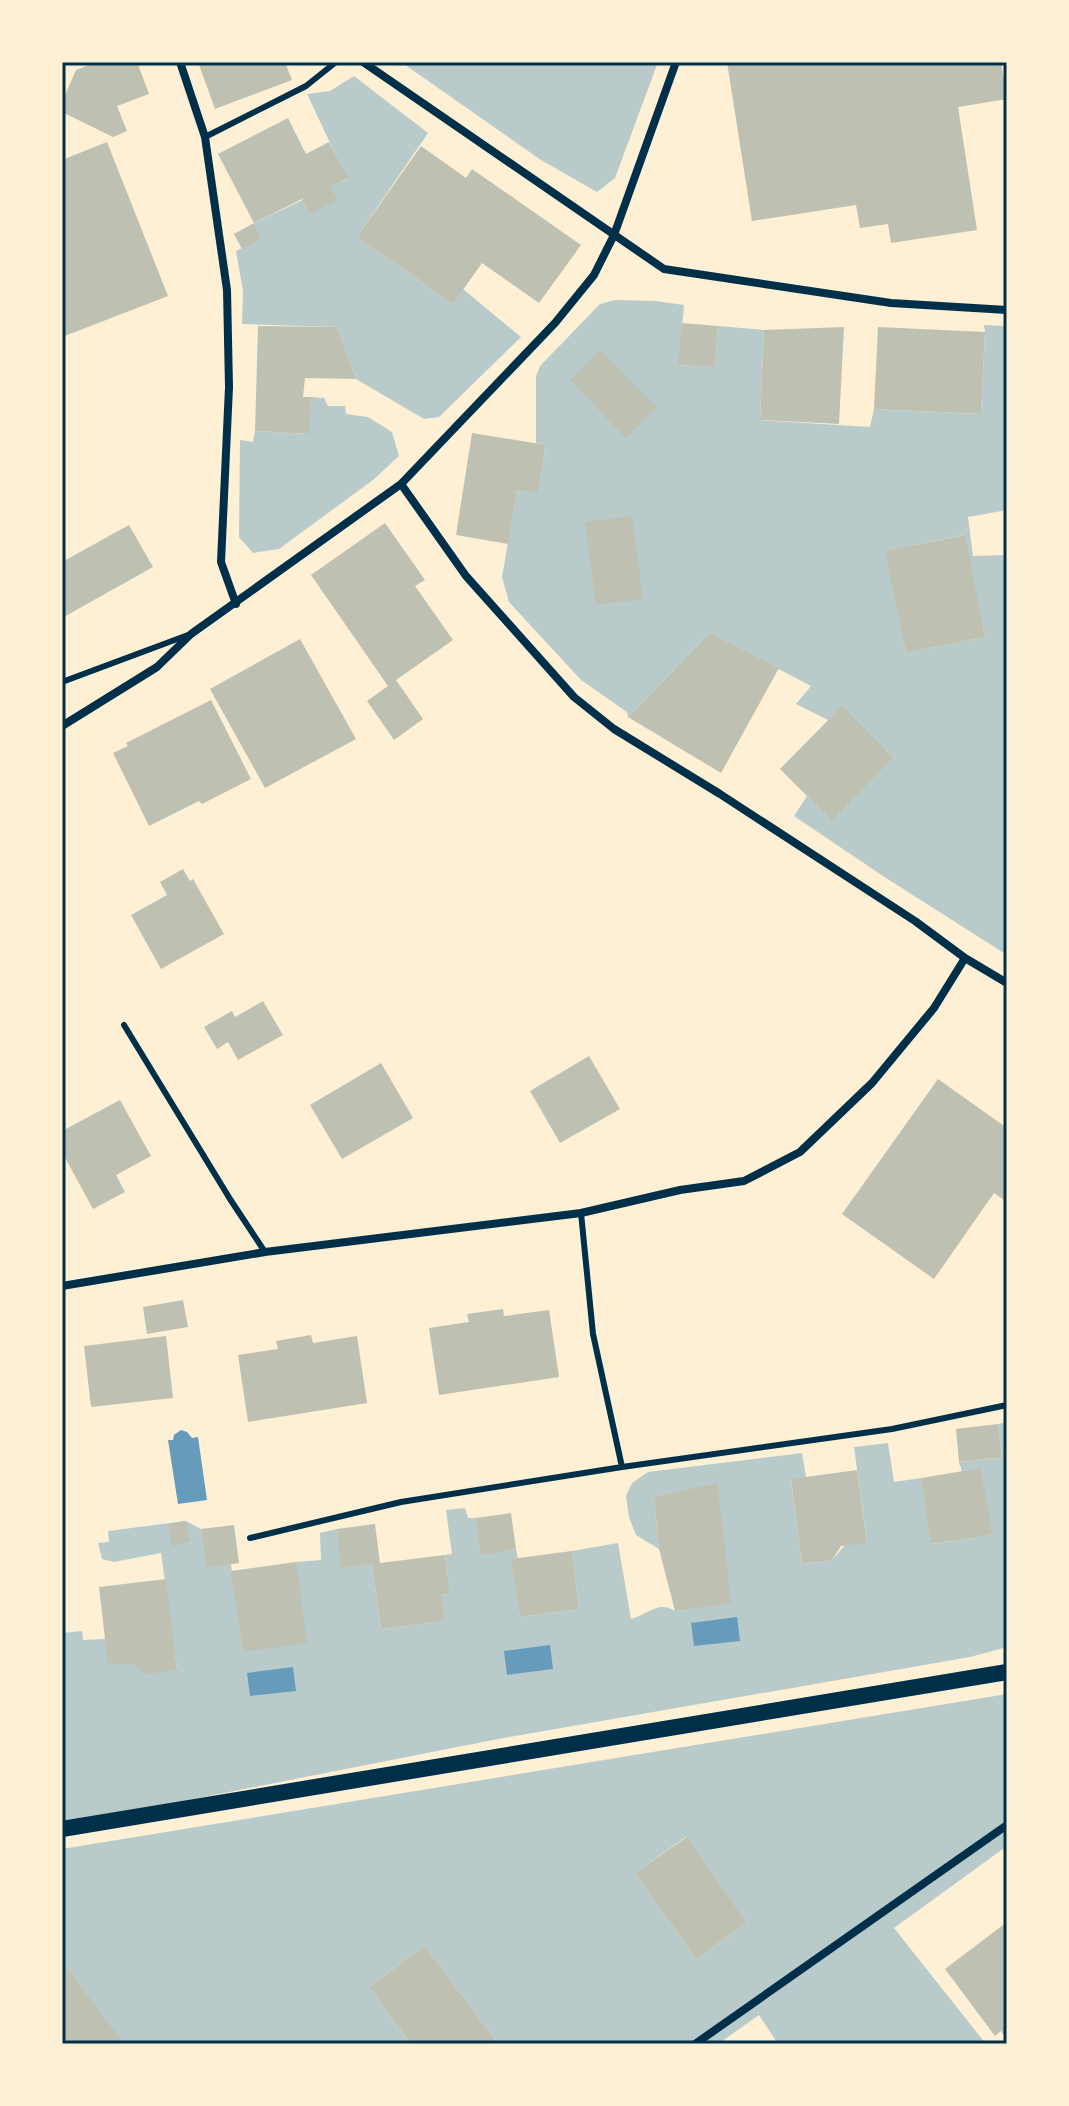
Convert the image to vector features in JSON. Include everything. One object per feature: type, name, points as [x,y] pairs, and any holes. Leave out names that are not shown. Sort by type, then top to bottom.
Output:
[{"type":"main road","points":[[62,1829],[1007,1672]]},
{"type":"street","points":[[180,62],[205,137],[227,290],[229,387],[221,562],[236,604]]},
{"type":"street","points":[[363,62],[664,269],[891,303],[1007,310]]},
{"type":"street","points":[[62,726],[157,667],[191,634],[401,484],[555,323],[594,275],[614,235],[676,62]]},
{"type":"street","points":[[401,484],[466,576],[574,697],[614,729],[1007,983]]},
{"type":"street","points":[[62,1286],[265,1252],[581,1213],[680,1190],[744,1181],[800,1152],[872,1083],[934,1008],[965,958]]},
{"type":"street","points":[[695,2044],[1007,1825]]},
{"type":"lane","points":[[205,137],[306,86],[336,62]]},
{"type":"lane","points":[[62,682],[191,634]]},
{"type":"lane","points":[[124,1025],[265,1252]]},
{"type":"lane","points":[[581,1213],[593,1334],[622,1467]]},
{"type":"lane","points":[[250,1538],[401,1502],[892,1429],[1007,1405]]},
{"type":"shaded area","points":[[401,62],[658,62],[615,178],[597,192],[541,160]]},
{"type":"shaded area","points":[[354,76],[428,133],[357,237],[453,304],[463,289],[521,337],[439,417],[424,419],[356,379],[337,327],[242,324],[243,291],[236,251],[262,239],[254,223],[347,179],[307,94],[330,91]]},
{"type":"shaded area","points":[[615,300],[684,305],[679,365],[715,367],[718,326],[764,330],[760,420],[870,427],[874,409],[981,414],[984,325],[1007,326],[1007,510],[968,517],[973,556],[1007,555],[1007,955],[794,816],[807,796],[832,821],[894,758],[842,707],[828,720],[796,704],[811,686],[710,633],[628,717],[627,712],[581,680],[509,602],[502,577],[517,490],[538,492],[546,446],[536,443],[536,376],[540,366],[600,304]],"holes":[[[964,535],[985,637],[906,653],[886,551]]]},
{"type":"shaded area","points":[[311,397],[324,398],[328,406],[345,406],[346,414],[368,417],[392,432],[399,456],[373,480],[279,549],[253,553],[239,537],[240,440],[253,442],[255,431],[308,434]]},
{"type":"shaded area","points":[[1007,1422],[1007,1647],[970,1657],[498,1739],[62,1825],[62,1633],[82,1631],[83,1640],[106,1639],[134,1663],[177,1669],[161,1553],[114,1562],[102,1559],[98,1543],[109,1542],[108,1531],[186,1521],[201,1529],[206,1567],[231,1564],[243,1651],[296,1562],[321,1560],[320,1533],[337,1529],[342,1567],[372,1564],[381,1629],[445,1621],[442,1595],[450,1594],[445,1555],[452,1554],[446,1510],[465,1508],[468,1518],[475,1518],[481,1554],[516,1549],[518,1558],[512,1559],[520,1617],[579,1609],[572,1551],[618,1543],[631,1619],[659,1607],[675,1611],[730,1602],[718,1484],[654,1497],[659,1549],[636,1535],[626,1496],[632,1483],[648,1472],[802,1453],[806,1477],[791,1480],[802,1564],[832,1560],[845,1545],[867,1542],[854,1447],[888,1443],[894,1482],[921,1478],[932,1544],[991,1535],[981,1469],[962,1471],[959,1462],[1002,1457],[998,1424]]},
{"type":"shaded area","points":[[1007,1694],[1007,1846],[894,1928],[986,2044],[778,2044],[759,2015],[718,2044],[498,2044],[425,1946],[369,1987],[411,2044],[123,2044],[62,1961],[62,1849]],"holes":[[[686,1837],[747,1923],[696,1959],[635,1873]]]},
{"type":"water","points":[[181,1430],[192,1438],[198,1437],[207,1500],[178,1504],[168,1440],[173,1440]]},
{"type":"water","points":[[737,1617],[740,1641],[694,1646],[691,1623]]},
{"type":"water","points":[[550,1645],[553,1669],[507,1675],[504,1651]]},
{"type":"water","points":[[293,1667],[296,1691],[250,1696],[247,1673]]},
{"type":"building","points":[[97,62],[137,62],[149,94],[117,106],[127,131],[113,137],[62,112],[62,102],[76,70]]},
{"type":"building","points":[[198,62],[285,62],[292,80],[215,109]]},
{"type":"building","points":[[727,62],[1001,62],[1007,99],[958,107],[977,230],[891,243],[888,224],[860,228],[856,205],[752,221]]},
{"type":"building","points":[[288,118],[306,154],[329,142],[348,178],[331,187],[338,200],[310,214],[302,199],[254,223],[218,154]]},
{"type":"building","points":[[107,142],[168,296],[62,337],[62,160]]},
{"type":"building","points":[[421,146],[466,178],[472,169],[581,245],[539,303],[482,263],[453,304],[357,237]]},
{"type":"building","points":[[254,223],[262,239],[242,249],[234,234]]},
{"type":"building","points":[[682,323],[718,326],[715,367],[678,365]]},
{"type":"building","points":[[258,326],[337,327],[356,379],[305,378],[303,397],[311,397],[309,434],[255,431]]},
{"type":"building","points":[[844,327],[839,424],[760,420],[764,330]]},
{"type":"building","points":[[878,327],[985,332],[981,414],[874,409]]},
{"type":"building","points":[[601,350],[657,408],[626,438],[570,380]]},
{"type":"building","points":[[472,433],[546,445],[538,493],[517,490],[508,544],[456,535]]},
{"type":"building","points":[[632,516],[643,599],[596,605],[585,522]]},
{"type":"building","points":[[385,523],[425,580],[415,586],[453,640],[396,680],[423,719],[394,740],[367,701],[388,686],[311,575]]},
{"type":"building","points":[[129,525],[153,567],[62,618],[62,562]]},
{"type":"building","points":[[965,535],[985,637],[906,653],[885,551]]},
{"type":"building","points":[[710,633],[779,668],[721,773],[628,717]]},
{"type":"building","points":[[300,639],[356,739],[265,788],[210,689]]},
{"type":"building","points":[[211,700],[251,779],[149,826],[113,753],[128,746],[126,743]]},
{"type":"building","points":[[842,706],[894,758],[832,821],[780,769]]},
{"type":"building","points":[[183,869],[190,881],[193,879],[224,934],[161,969],[131,915],[167,895],[160,882]]},
{"type":"building","points":[[263,1001],[283,1035],[238,1060],[228,1042],[217,1049],[204,1027],[232,1011],[235,1017]]},
{"type":"building","points":[[589,1056],[620,1109],[560,1143],[530,1091]]},
{"type":"building","points":[[381,1063],[413,1118],[342,1159],[310,1105]]},
{"type":"building","points":[[938,1079],[1007,1128],[1007,1202],[994,1193],[934,1279],[842,1214]]},
{"type":"building","points":[[120,1100],[151,1156],[116,1175],[125,1192],[93,1209],[62,1152],[62,1131]]},
{"type":"building","points":[[183,1300],[188,1327],[147,1334],[143,1307]]},
{"type":"building","points":[[503,1309],[504,1316],[549,1310],[559,1377],[439,1395],[429,1328],[469,1322],[467,1314]]},
{"type":"building","points":[[311,1335],[313,1343],[357,1336],[367,1403],[248,1422],[238,1355],[278,1349],[276,1341]]},
{"type":"building","points":[[166,1336],[173,1398],[91,1407],[84,1346]]},
{"type":"building","points":[[998,1424],[1002,1457],[959,1462],[956,1429]]},
{"type":"building","points":[[981,1468],[992,1535],[931,1544],[921,1478]]},
{"type":"building","points":[[857,1470],[867,1543],[841,1546],[832,1560],[802,1564],[791,1479]]},
{"type":"building","points":[[718,1483],[731,1603],[675,1611],[659,1549],[654,1497]]},
{"type":"building","points":[[511,1513],[516,1549],[481,1555],[475,1518]]},
{"type":"building","points":[[186,1521],[190,1542],[172,1546],[168,1524]]},
{"type":"building","points":[[375,1524],[380,1563],[445,1555],[450,1594],[442,1595],[445,1621],[381,1629],[372,1564],[341,1568],[337,1529]]},
{"type":"building","points":[[234,1525],[239,1563],[206,1568],[201,1529]]},
{"type":"building","points":[[572,1551],[579,1609],[520,1617],[511,1559]]},
{"type":"building","points":[[296,1562],[307,1643],[243,1652],[231,1571]]},
{"type":"building","points":[[166,1579],[177,1670],[145,1674],[134,1663],[108,1665],[99,1587]]},
{"type":"building","points":[[687,1837],[747,1923],[696,1959],[635,1873]]},
{"type":"building","points":[[1007,1922],[1007,2039],[1001,2031],[995,2036],[945,1969]]},
{"type":"building","points":[[425,1946],[498,2044],[411,2044],[369,1987]]},
{"type":"building","points":[[62,1961],[124,2044],[62,2044]]}]
